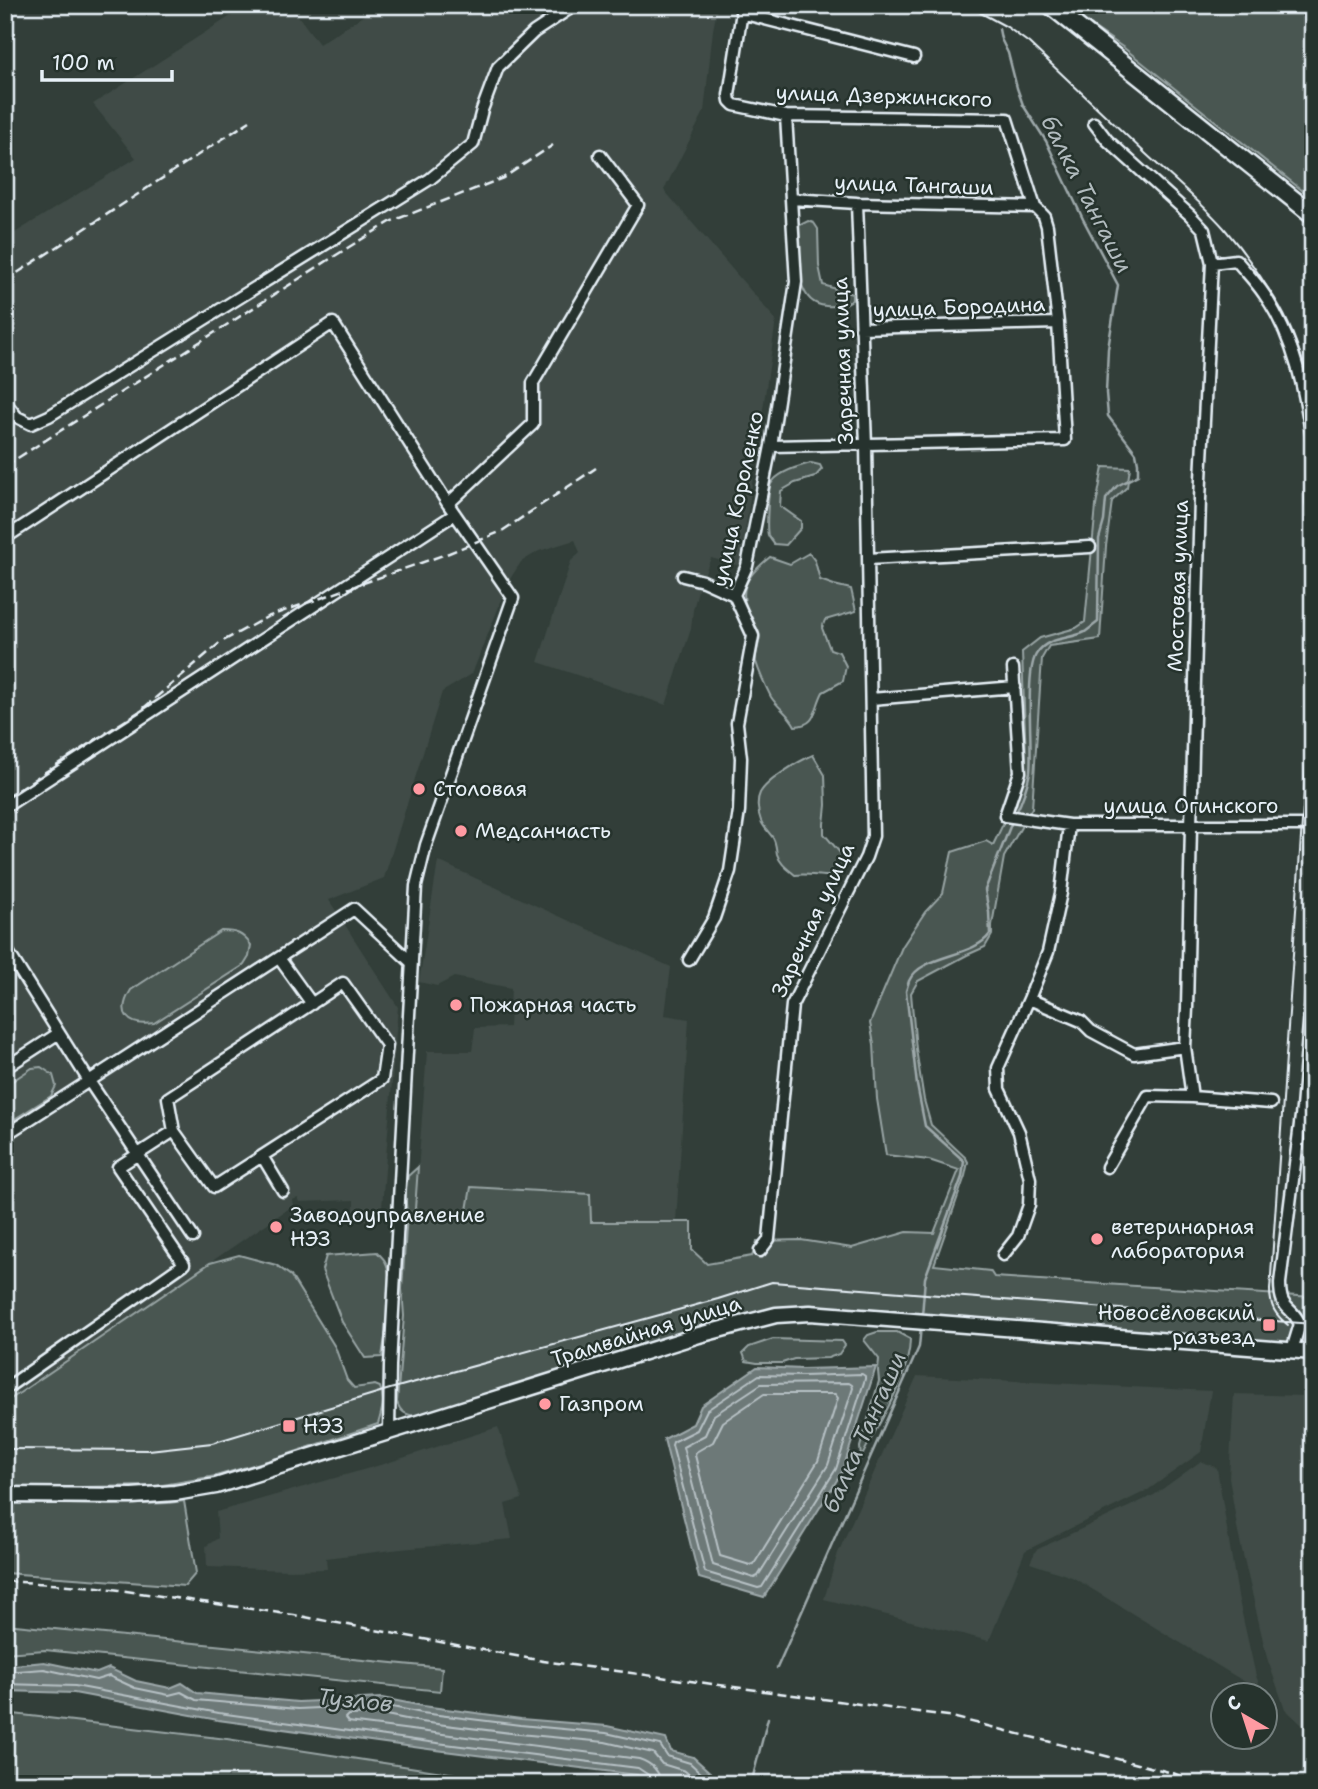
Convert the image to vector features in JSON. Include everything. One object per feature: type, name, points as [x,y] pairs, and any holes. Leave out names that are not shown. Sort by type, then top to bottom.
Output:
[{"type":"main road","points":[[1050,5],[1313,215]]},
{"type":"main road","name":"Трамвайная улица","points":[[5,1495],[132,1496],[175,1493],[216,1486],[699,1335],[776,1315],[810,1313],[1313,1352]]},
{"type":"street","points":[[5,402],[17,417],[31,424],[49,416],[430,179],[473,144],[482,110],[499,67],[534,32],[575,5]]},
{"type":"street","name":"улица Дзержинского","points":[[866,444],[1065,440],[1058,323],[1046,226],[1044,216],[1035,208],[1007,119],[786,116],[734,105],[730,101],[742,9],[914,57]]},
{"type":"street","name":"улица Короленко","points":[[689,960],[714,918],[730,871],[739,811],[741,758],[737,723],[753,636],[734,596],[747,566],[771,446],[796,282],[786,116]]},
{"type":"street","name":"Мостовая улица","points":[[1094,123],[1107,140],[1204,230],[1212,264],[1200,499],[1185,1047],[1192,1097]]},
{"type":"street","points":[[448,504],[533,424],[533,383],[638,205],[600,155]]},
{"type":"street","name":"улица Тангаши","points":[[791,199],[1035,208]]},
{"type":"street","name":"Заречная улица","points":[[760,1251],[769,1239],[792,1005],[866,857],[873,836],[866,444],[856,203]]},
{"type":"street","points":[[1212,264],[1236,260],[1265,294],[1283,329],[1298,368],[1313,445]]},
{"type":"street","name":"улица Бородина","points":[[861,328],[1058,323]]},
{"type":"street","points":[[5,538],[333,324],[448,504],[513,598],[426,845],[416,886],[390,1366],[389,1432]]},
{"type":"street","points":[[771,446],[866,444]]},
{"type":"street","points":[[1312,503],[1313,464]]},
{"type":"street","points":[[5,807],[455,514]]},
{"type":"street","points":[[868,559],[1090,547]]},
{"type":"street","points":[[683,576],[703,581],[734,596]]},
{"type":"street","name":"улица Огинского","points":[[1013,668],[1020,772],[1005,816],[1069,825],[1313,825]]},
{"type":"street","points":[[871,699],[1015,687]]},
{"type":"street","points":[[1003,1255],[1018,1236],[1029,1205],[1030,1179],[1018,1132],[999,1089],[998,1068],[1048,952],[1059,905],[1069,825]]},
{"type":"street","points":[[5,1135],[354,909],[412,962]]},
{"type":"street","points":[[5,947],[89,1081],[193,1237]]},
{"type":"street","points":[[279,958],[312,1004]]},
{"type":"street","points":[[1292,1350],[1300,1324],[1280,1297],[1280,1283],[1302,1108],[1313,975]]},
{"type":"street","points":[[343,984],[387,1045],[382,1079],[214,1187],[174,1131],[168,1098],[312,1004],[343,984]]},
{"type":"street","points":[[1029,999],[1082,1021],[1091,1031],[1134,1054],[1185,1047]]},
{"type":"street","points":[[5,1068],[59,1033]]},
{"type":"street","points":[[1107,1167],[1148,1096],[1270,1103]]},
{"type":"street","points":[[5,1389],[184,1264],[118,1167],[174,1131]]},
{"type":"street","points":[[262,1156],[283,1191]]},
{"type":"shaded area","points":[[248,5],[290,5],[319,44],[380,5],[718,5],[704,112],[664,190],[776,320],[740,566],[711,558],[698,590],[691,629],[666,705],[538,662],[571,561],[580,553],[575,540],[539,551],[521,562],[510,579],[472,674],[442,692],[384,878],[329,900],[398,1007],[381,1220],[354,1220],[354,1200],[292,1200],[294,1205],[5,1403],[5,239],[136,158],[93,104]]},
{"type":"shaded area","points":[[1061,5],[1290,5],[1299,9],[1303,5],[1313,5],[1313,199],[1124,48]]},
{"type":"shaded area","points":[[808,221],[814,223],[818,229],[819,266],[823,285],[852,294],[852,300],[846,304],[826,306],[815,303],[807,296],[802,286],[798,262],[798,226]]},
{"type":"shaded area","points":[[811,463],[820,465],[822,469],[815,477],[781,491],[780,506],[801,521],[801,528],[786,545],[774,544],[767,531],[771,484],[783,473]]},
{"type":"shaded area","points":[[1103,467],[1130,468],[1127,487],[1112,501],[1100,639],[1049,646],[1042,658],[1032,808],[1004,857],[992,935],[985,947],[918,981],[911,993],[916,1049],[931,1125],[968,1162],[934,1265],[990,1271],[994,1277],[1313,1297],[1313,1347],[800,1308],[639,1349],[416,1416],[404,1412],[397,1402],[404,1316],[402,1289],[407,1213],[405,1193],[408,1176],[418,1167],[415,1209],[428,1216],[466,1216],[471,1187],[590,1194],[591,1222],[692,1222],[692,1250],[707,1264],[752,1256],[757,1241],[801,1240],[852,1248],[907,1232],[934,1233],[959,1170],[929,1160],[886,1155],[877,1099],[870,1023],[902,947],[925,912],[943,893],[952,852],[986,841],[993,845],[1004,822],[1016,806],[1026,759],[1022,652],[1040,638],[1076,628],[1085,622],[1096,506]]},
{"type":"shaded area","points":[[809,553],[815,561],[820,580],[851,589],[856,611],[825,620],[822,628],[830,649],[839,652],[846,666],[843,681],[823,692],[811,720],[795,726],[771,697],[759,670],[756,658],[759,634],[747,610],[744,593],[754,571],[770,557],[790,564]]},
{"type":"shaded area","points":[[813,755],[825,775],[824,834],[842,855],[835,876],[795,875],[778,858],[774,840],[762,823],[758,811],[760,793],[769,782]]},
{"type":"shaded area","points":[[438,861],[671,967],[665,1015],[689,1019],[676,1222],[590,1223],[590,1194],[471,1187],[466,1216],[415,1210],[427,1051],[472,1051],[475,1028],[509,1027],[511,988],[454,977],[437,986],[419,982]]},
{"type":"shaded area","points":[[221,931],[238,934],[251,945],[244,965],[154,1023],[137,1023],[127,1017],[125,1006],[131,990]]},
{"type":"shaded area","points":[[41,1067],[53,1075],[56,1086],[51,1096],[5,1125],[5,1086],[32,1068]]},
{"type":"shaded area","points":[[377,1252],[385,1261],[390,1281],[387,1322],[382,1357],[365,1358],[342,1322],[322,1270],[326,1256]]},
{"type":"shaded area","points":[[239,1255],[276,1265],[291,1276],[335,1347],[347,1380],[354,1388],[375,1385],[380,1387],[383,1401],[378,1424],[216,1476],[157,1486],[5,1488],[5,1403],[210,1263]]},
{"type":"shaded area","points":[[897,1332],[910,1339],[909,1354],[892,1400],[861,1458],[860,1447],[879,1381],[879,1359],[864,1340],[868,1335]]},
{"type":"shaded area","points":[[773,1339],[842,1341],[845,1345],[839,1354],[828,1358],[794,1359],[782,1363],[746,1361],[743,1353],[749,1347]]},
{"type":"shaded area","points":[[917,1376],[1211,1391],[1201,1452],[1148,1490],[1025,1551],[989,1641],[824,1599],[838,1553]]},
{"type":"shaded area","points":[[1307,1387],[1313,1388],[1313,1735],[1285,1709],[1280,1695],[1280,1680],[1275,1680],[1267,1658],[1238,1533],[1229,1477],[1234,1394],[1306,1396]]},
{"type":"shaded area","points":[[498,1427],[522,1499],[505,1504],[512,1539],[326,1558],[327,1569],[207,1567],[206,1546],[218,1538],[216,1512],[387,1463]]},
{"type":"shaded area","points":[[1201,1461],[1217,1468],[1238,1596],[1258,1680],[1242,1680],[1072,1577],[1030,1563],[1036,1550],[1154,1495]]},
{"type":"shaded area","points":[[184,1501],[196,1573],[185,1586],[5,1573],[5,1503],[112,1505]]},
{"type":"shaded area","points":[[5,1624],[442,1668],[440,1691],[45,1650],[5,1653]]},
{"type":"shaded area","points":[[5,1713],[227,1739],[521,1784],[5,1784]]},
{"type":"water","points":[[757,1367],[876,1367],[842,1472],[764,1597],[699,1578],[664,1439],[693,1424],[701,1406]]},
{"type":"water","name":"Тузлов","points":[[44,1662],[97,1673],[109,1668],[136,1681],[170,1688],[182,1683],[197,1693],[298,1702],[382,1698],[521,1719],[607,1726],[666,1739],[671,1751],[693,1757],[723,1784],[649,1784],[637,1775],[218,1720],[74,1693],[5,1691],[5,1666]]},
{"type":"waterway","name":"балка Тангаши","points":[[999,29],[1023,105],[1046,141],[1118,285],[1108,349],[1108,416],[1136,453],[1138,463],[1138,475],[1117,486],[1106,499],[1099,539],[1098,622],[1079,635],[1047,644],[1037,653],[1033,662],[1030,692],[1030,772],[1016,813]]},
{"type":"waterway","name":"балка Тангаши","points":[[922,1316],[925,1278],[962,1177],[964,1161],[925,1126],[917,1085],[906,991],[915,972],[935,961],[972,948],[990,934],[985,890],[1013,819]]},
{"type":"waterway","name":"балка Тангаши","points":[[777,1668],[919,1347],[921,1326]]},
{"type":"waterway","points":[[751,1784],[768,1718]]},
{"type":"tram line","points":[[966,5],[1007,27],[1029,43],[1224,228],[1254,266],[1279,307],[1299,351],[1313,397]]},
{"type":"tram line","points":[[1288,1325],[1274,1310],[1270,1290],[1313,662]]},
{"type":"tram line","points":[[5,1449],[149,1450],[212,1443],[390,1389],[772,1282],[1313,1324]]},
{"type":"railway","points":[[5,281],[250,121]]},
{"type":"railway","points":[[5,466],[392,221],[503,178],[553,145]]},
{"type":"railway","points":[[5,798],[140,711],[221,642],[267,617],[449,553],[502,531],[596,468]]},
{"type":"railway","points":[[5,1581],[98,1587],[294,1615],[543,1661],[948,1716],[1173,1773],[1198,1784]]},
{"type":"place","name":"Столовая","points":[[419,789]]},
{"type":"place","name":"Медсанчасть","points":[[461,831]]},
{"type":"place","name":"Пожарная часть","points":[[456,1005]]},
{"type":"place","name":"Заводоуправление НЭЗ","points":[[276,1227]]},
{"type":"place","name":"ветеринарная лаборатория","points":[[1097,1239]]},
{"type":"place","name":"Новосёловский разъезд","points":[[1269,1325]]},
{"type":"place","name":"Газпром","points":[[545,1404]]},
{"type":"place","name":"НЭЗ","points":[[289,1426]]}]
